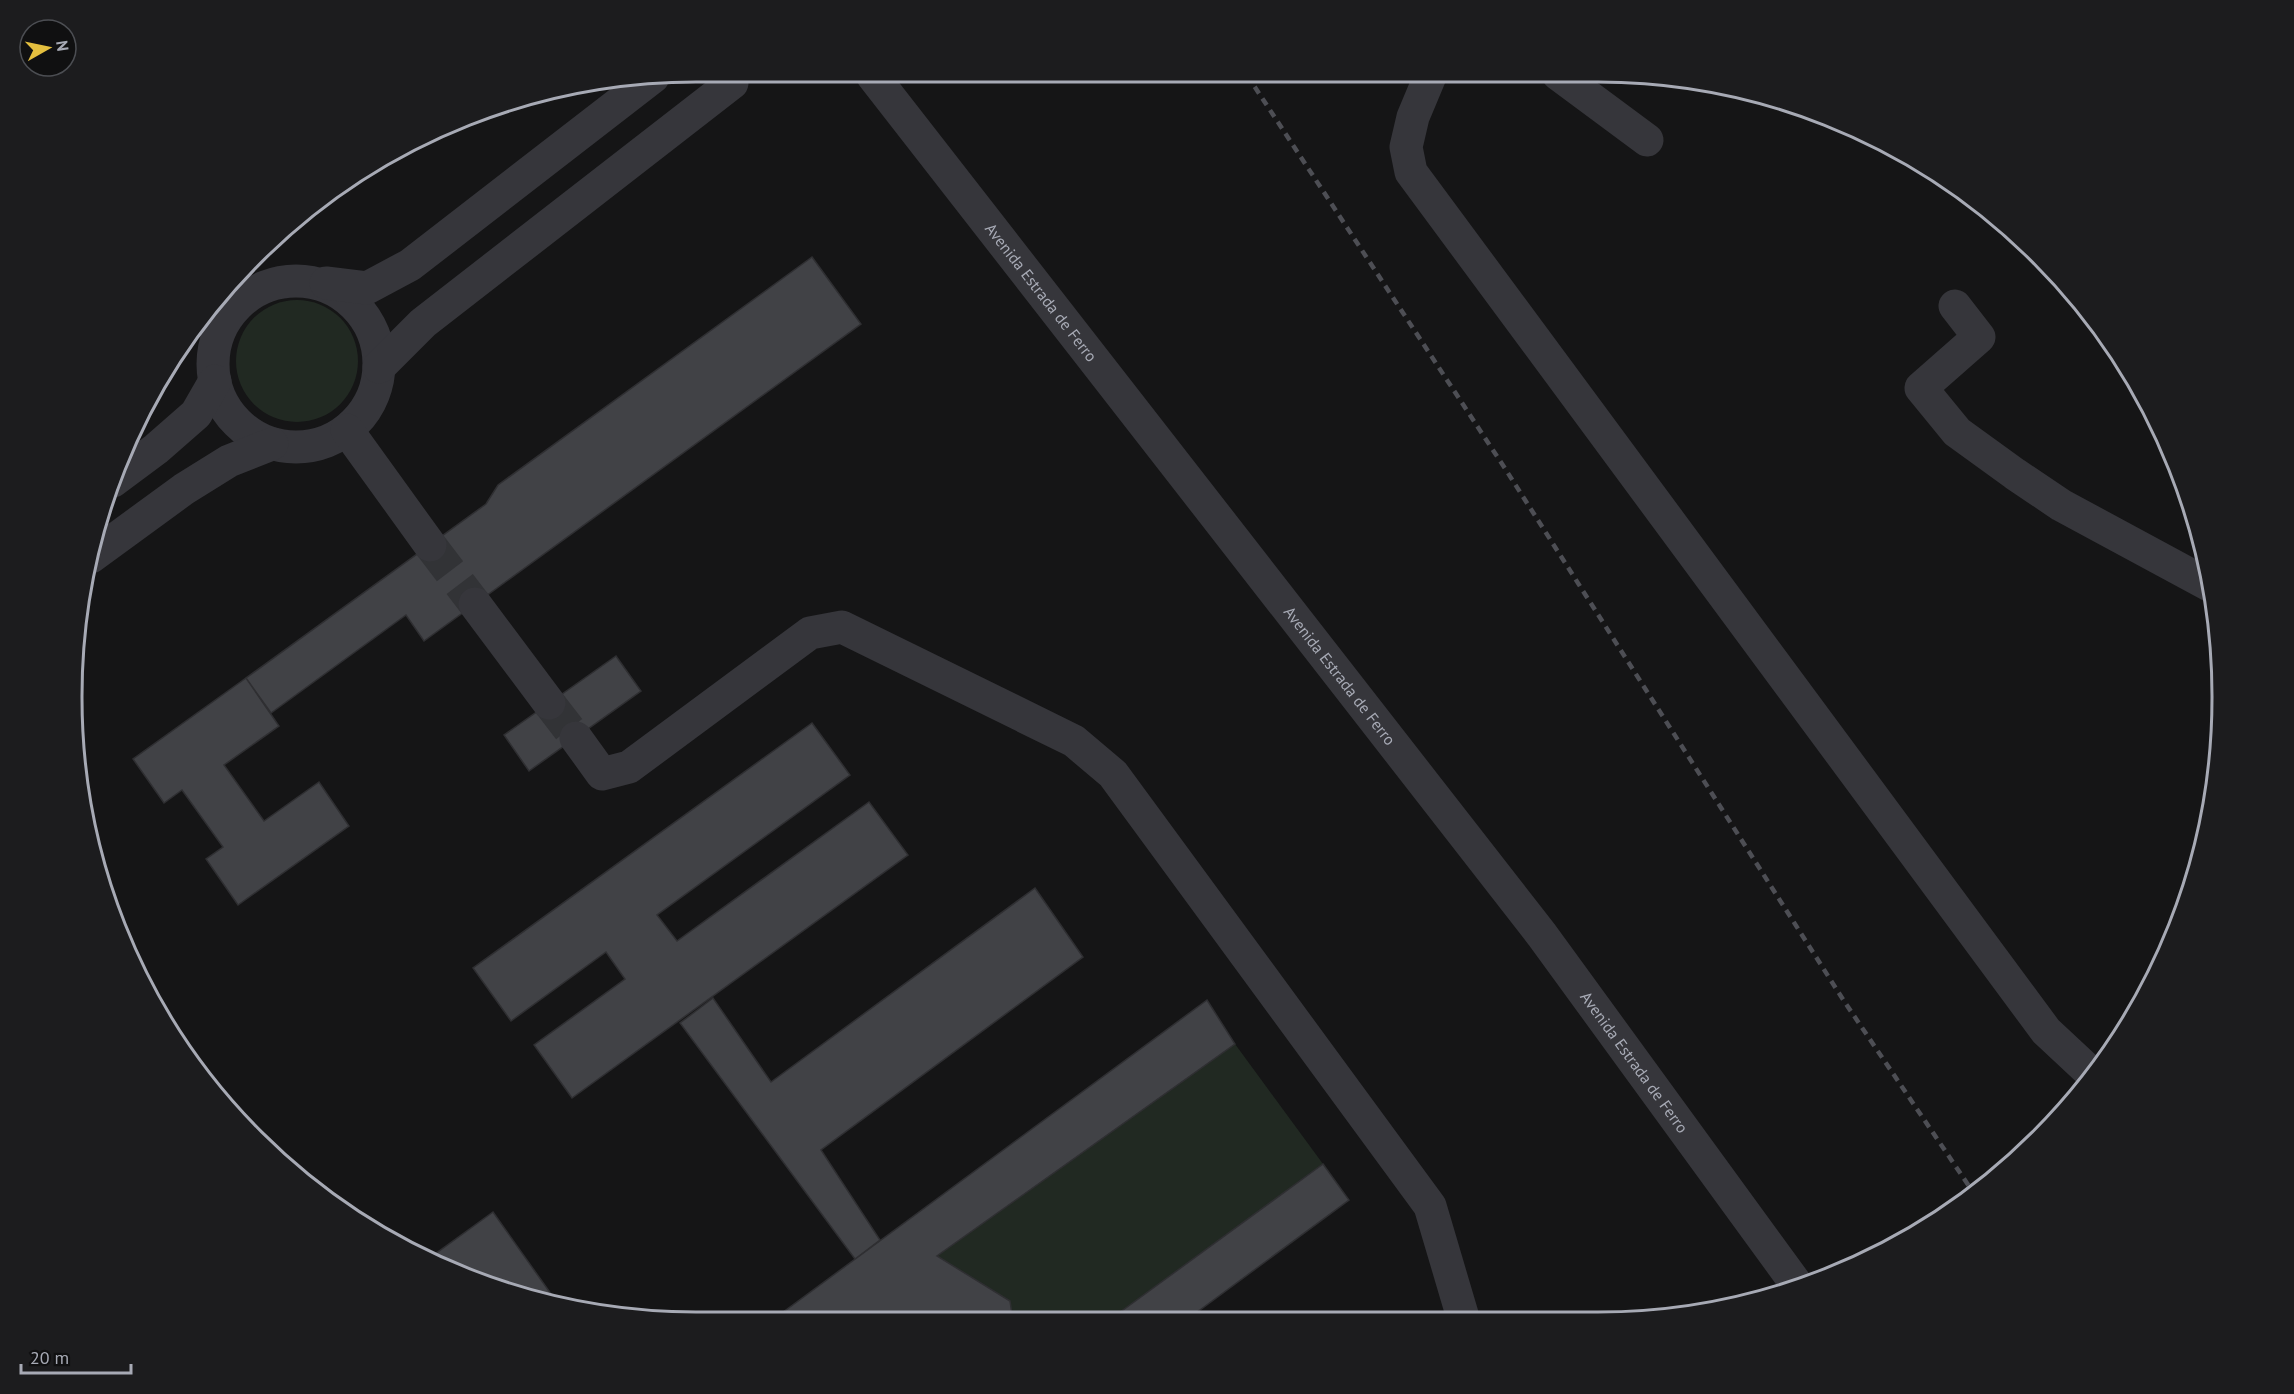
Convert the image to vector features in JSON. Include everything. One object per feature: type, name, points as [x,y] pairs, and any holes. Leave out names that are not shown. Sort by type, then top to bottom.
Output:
[{"type":"street","points":[[379,367],[423,323],[731,82]]},
{"type":"street","name":"Avenida Estrada de Ferro","points":[[878,82],[1542,934],[1793,1280]]},
{"type":"street","points":[[1428,82],[1413,117],[1406,147],[1412,172],[2046,1031],[2086,1069]]},
{"type":"street","points":[[1569,82],[1647,141]]},
{"type":"street","points":[[310,282],[333,289],[352,303],[368,321],[377,344],[379,367],[375,391],[364,413],[347,430],[324,443],[297,448],[272,444],[252,434],[235,420],[222,402],[215,381],[213,358],[218,336],[238,291],[286,281],[310,282],[367,288],[410,265],[642,85]]},
{"type":"street","points":[[1955,306],[1979,337],[1921,388],[1957,432],[2061,505],[2200,580]]},
{"type":"street","points":[[125,472],[196,414],[215,381]]},
{"type":"street","points":[[347,430],[430,545]]},
{"type":"street","points":[[100,550],[193,483],[229,461],[272,444]]},
{"type":"street","points":[[475,604],[549,703]]},
{"type":"street","points":[[576,738],[602,774],[629,766],[810,633],[842,627],[1074,741],[1113,774],[1430,1206],[1461,1312]]},
{"type":"shaded area","points":[[297,300],[320,305],[331,310],[340,318],[348,327],[353,338],[358,361],[353,384],[348,395],[340,404],[331,412],[320,417],[297,422],[274,417],[263,412],[254,404],[246,395],[241,384],[236,361],[241,338],[246,327],[254,318],[263,310],[274,305]]},
{"type":"shaded area","points":[[1235,1044],[1323,1164],[1120,1312],[1012,1312],[1010,1301],[937,1256]]},
{"type":"building","points":[[812,257],[861,324],[424,641],[406,615],[271,713],[246,678],[486,504],[498,485]]},
{"type":"building","points":[[616,656],[641,691],[529,771],[504,735]]},
{"type":"building","points":[[246,678],[279,726],[224,765],[264,821],[319,782],[349,826],[238,905],[206,859],[223,847],[182,790],[164,803],[133,759]]},
{"type":"building","points":[[812,723],[850,775],[657,915],[677,941],[869,802],[908,855],[572,1098],[534,1045],[625,979],[606,952],[511,1021],[473,968]]},
{"type":"building","points":[[1035,888],[1083,957],[821,1150],[880,1240],[855,1259],[680,1023],[713,998],[771,1082]]},
{"type":"building","points":[[1207,1000],[1235,1044],[937,1256],[1010,1301],[1012,1312],[783,1312]]},
{"type":"building","points":[[1323,1164],[1349,1200],[1197,1312],[1120,1312]]},
{"type":"building","points":[[493,1212],[551,1294],[499,1279],[436,1253]]},
{"type":"tunnel","points":[[430,545],[475,604]]},
{"type":"tunnel","points":[[549,703],[576,738]]},
{"type":"railway","points":[[1252,82],[1506,470],[1844,1001],[1969,1186]]}]
